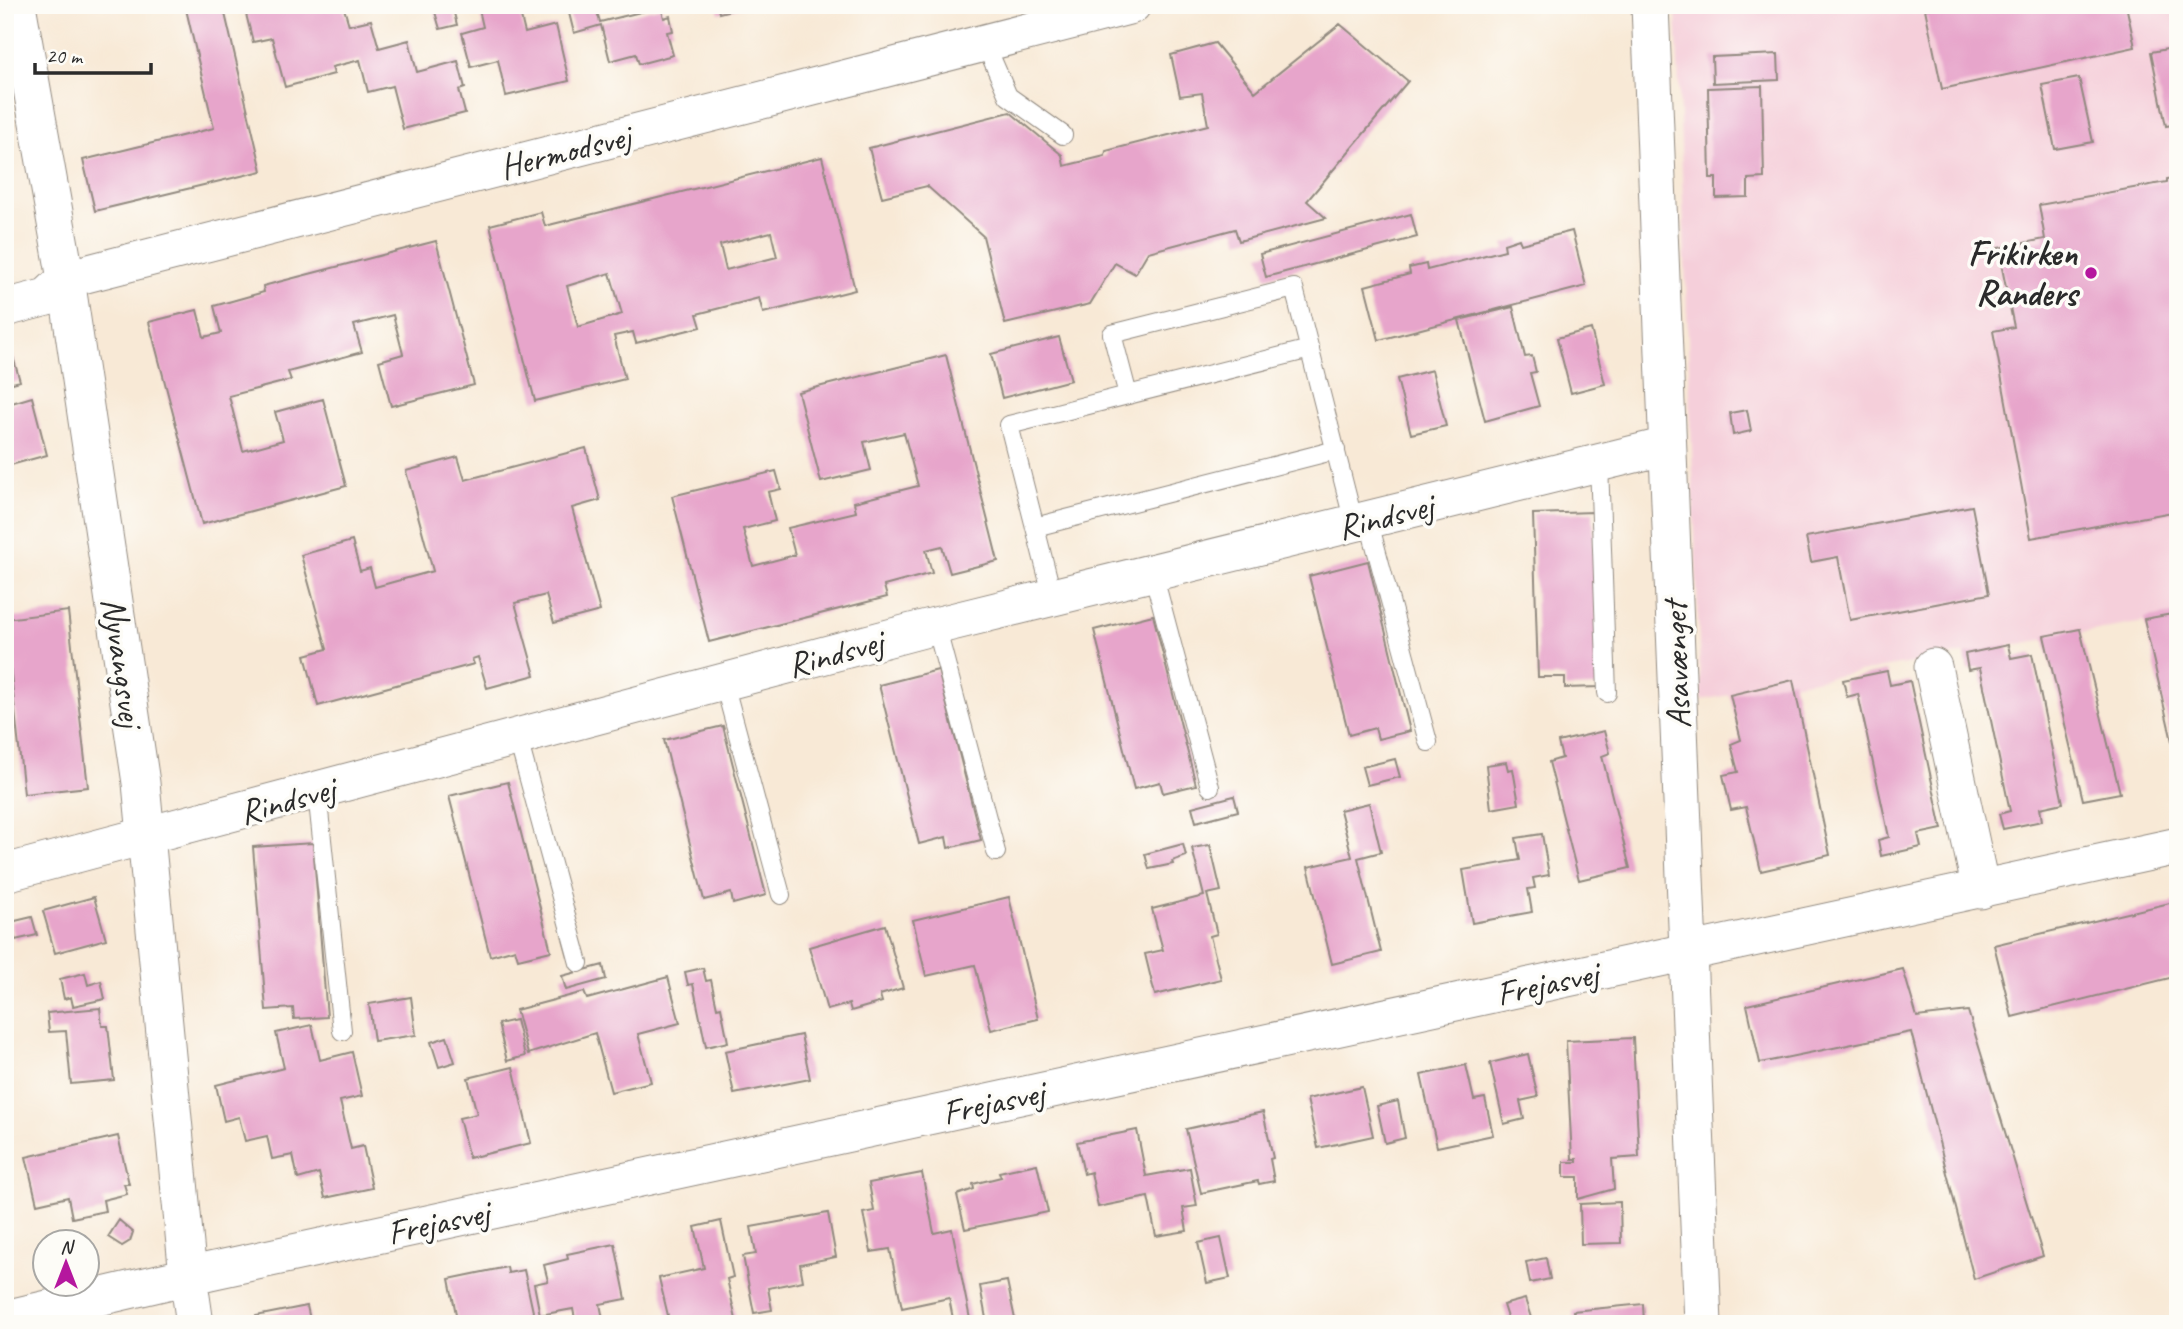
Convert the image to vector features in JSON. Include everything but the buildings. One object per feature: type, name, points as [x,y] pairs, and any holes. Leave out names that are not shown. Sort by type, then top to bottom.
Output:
[{"type":"street","name":"Nyvangsvej","points":[[17,5],[66,279],[147,838],[188,1276],[195,1324]]},
{"type":"street","name":"Hermodsvej","points":[[5,308],[47,297],[66,279],[1132,5]]},
{"type":"street","name":"Asavænget","points":[[1650,5],[1703,1324]]},
{"type":"street","name":"Rindsvej","points":[[5,873],[147,838],[936,626],[1667,446]]},
{"type":"street","points":[[1933,667],[1981,890]]},
{"type":"street","name":"Frejasvej","points":[[5,1320],[188,1276],[2178,846]]},
{"type":"lane","points":[[985,43],[1008,96],[1063,135]]},
{"type":"lane","points":[[1128,395],[1112,334],[1294,288],[1336,450],[1361,521],[1428,742]]},
{"type":"lane","points":[[1053,598],[1009,425],[1310,349]]},
{"type":"lane","points":[[1035,527],[1336,450]]},
{"type":"lane","points":[[1599,463],[1606,693]]},
{"type":"lane","points":[[1153,573],[1210,787]]},
{"type":"lane","points":[[936,626],[996,852]]},
{"type":"lane","points":[[724,683],[781,895]]},
{"type":"lane","points":[[518,738],[579,963]]},
{"type":"lane","points":[[317,792],[342,1031]]},
{"type":"shaded area","points":[[1676,5],[2178,5],[2178,616],[1701,700]]},
{"type":"place","name":"Frikirken Randers","points":[[2091,273]]}]
